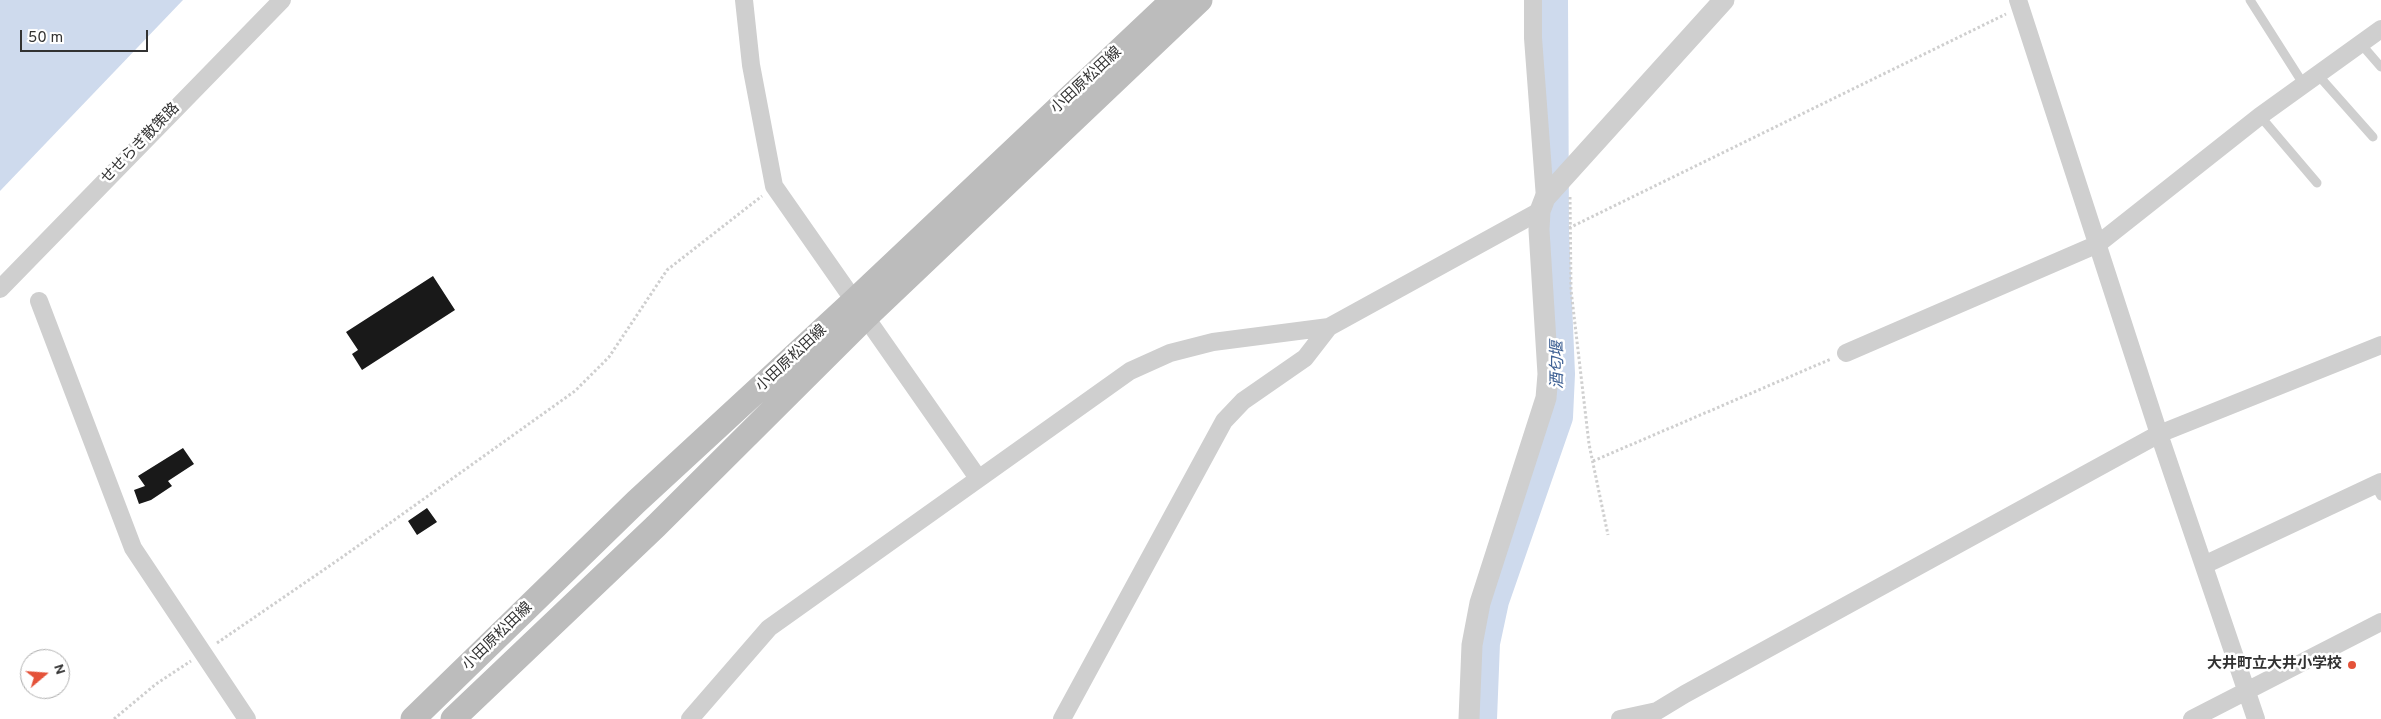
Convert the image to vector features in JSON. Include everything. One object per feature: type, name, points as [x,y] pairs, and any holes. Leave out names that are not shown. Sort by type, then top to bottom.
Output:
[{"type":"main road","name":"小田原松田線","points":[[453,719],[656,526],[860,309],[1173,0]]},
{"type":"main road","name":"小田原松田線","points":[[413,719],[636,502],[860,309],[1200,0]]},
{"type":"street","name":"せせらぎ散策路","points":[[0,289],[282,0]]},
{"type":"street","points":[[744,0],[751,65],[774,186],[978,478]]},
{"type":"street","points":[[1469,719],[1472,646],[1480,603],[1546,398],[1548,374],[1539,230],[1542,204],[1533,38],[1533,0]]},
{"type":"street","points":[[1062,719],[1224,421],[1243,401],[1305,358],[1329,327],[1542,204],[1724,0]]},
{"type":"street","points":[[2019,4],[2159,434],[2256,719]]},
{"type":"street","points":[[1846,353],[2098,244],[2260,116],[2381,29]]},
{"type":"street","points":[[39,301],[133,548],[247,719]]},
{"type":"street","points":[[690,719],[769,628],[1130,372],[1170,353],[1213,342],[1329,327]]},
{"type":"street","points":[[1620,719],[1657,711],[2159,434],[2381,345]]},
{"type":"street","points":[[2204,565],[2379,488]]},
{"type":"street","points":[[2192,719],[2381,622]]},
{"type":"lane","points":[[2250,0],[2311,80],[2373,137]]},
{"type":"lane","points":[[2361,44],[2381,67]]},
{"type":"lane","points":[[2260,116],[2317,183]]},
{"type":"path","points":[[1569,228],[2019,4]]},
{"type":"path","points":[[1573,167],[1569,228],[1571,290],[1593,462],[1608,535]]},
{"type":"path","points":[[114,719],[156,684],[342,558],[575,391],[609,357],[667,270],[774,186]]},
{"type":"path","points":[[1593,462],[1846,353]]},
{"type":"water","points":[[0,0],[183,0],[0,191]]},
{"type":"building","points":[[433,276],[455,310],[362,370],[352,354],[358,350],[346,332]]},
{"type":"building","points":[[183,448],[194,464],[168,481],[172,486],[151,500],[139,504],[134,490],[145,486],[138,476]]},
{"type":"building","points":[[427,508],[437,522],[417,535],[408,521]]},
{"type":"waterway","name":"酒匂堰","points":[[1482,719],[1485,643],[1494,601],[1558,417],[1560,374],[1554,231],[1553,0]]},
{"type":"place","name":"大井町立大井小学校","points":[[2352,665]]}]
